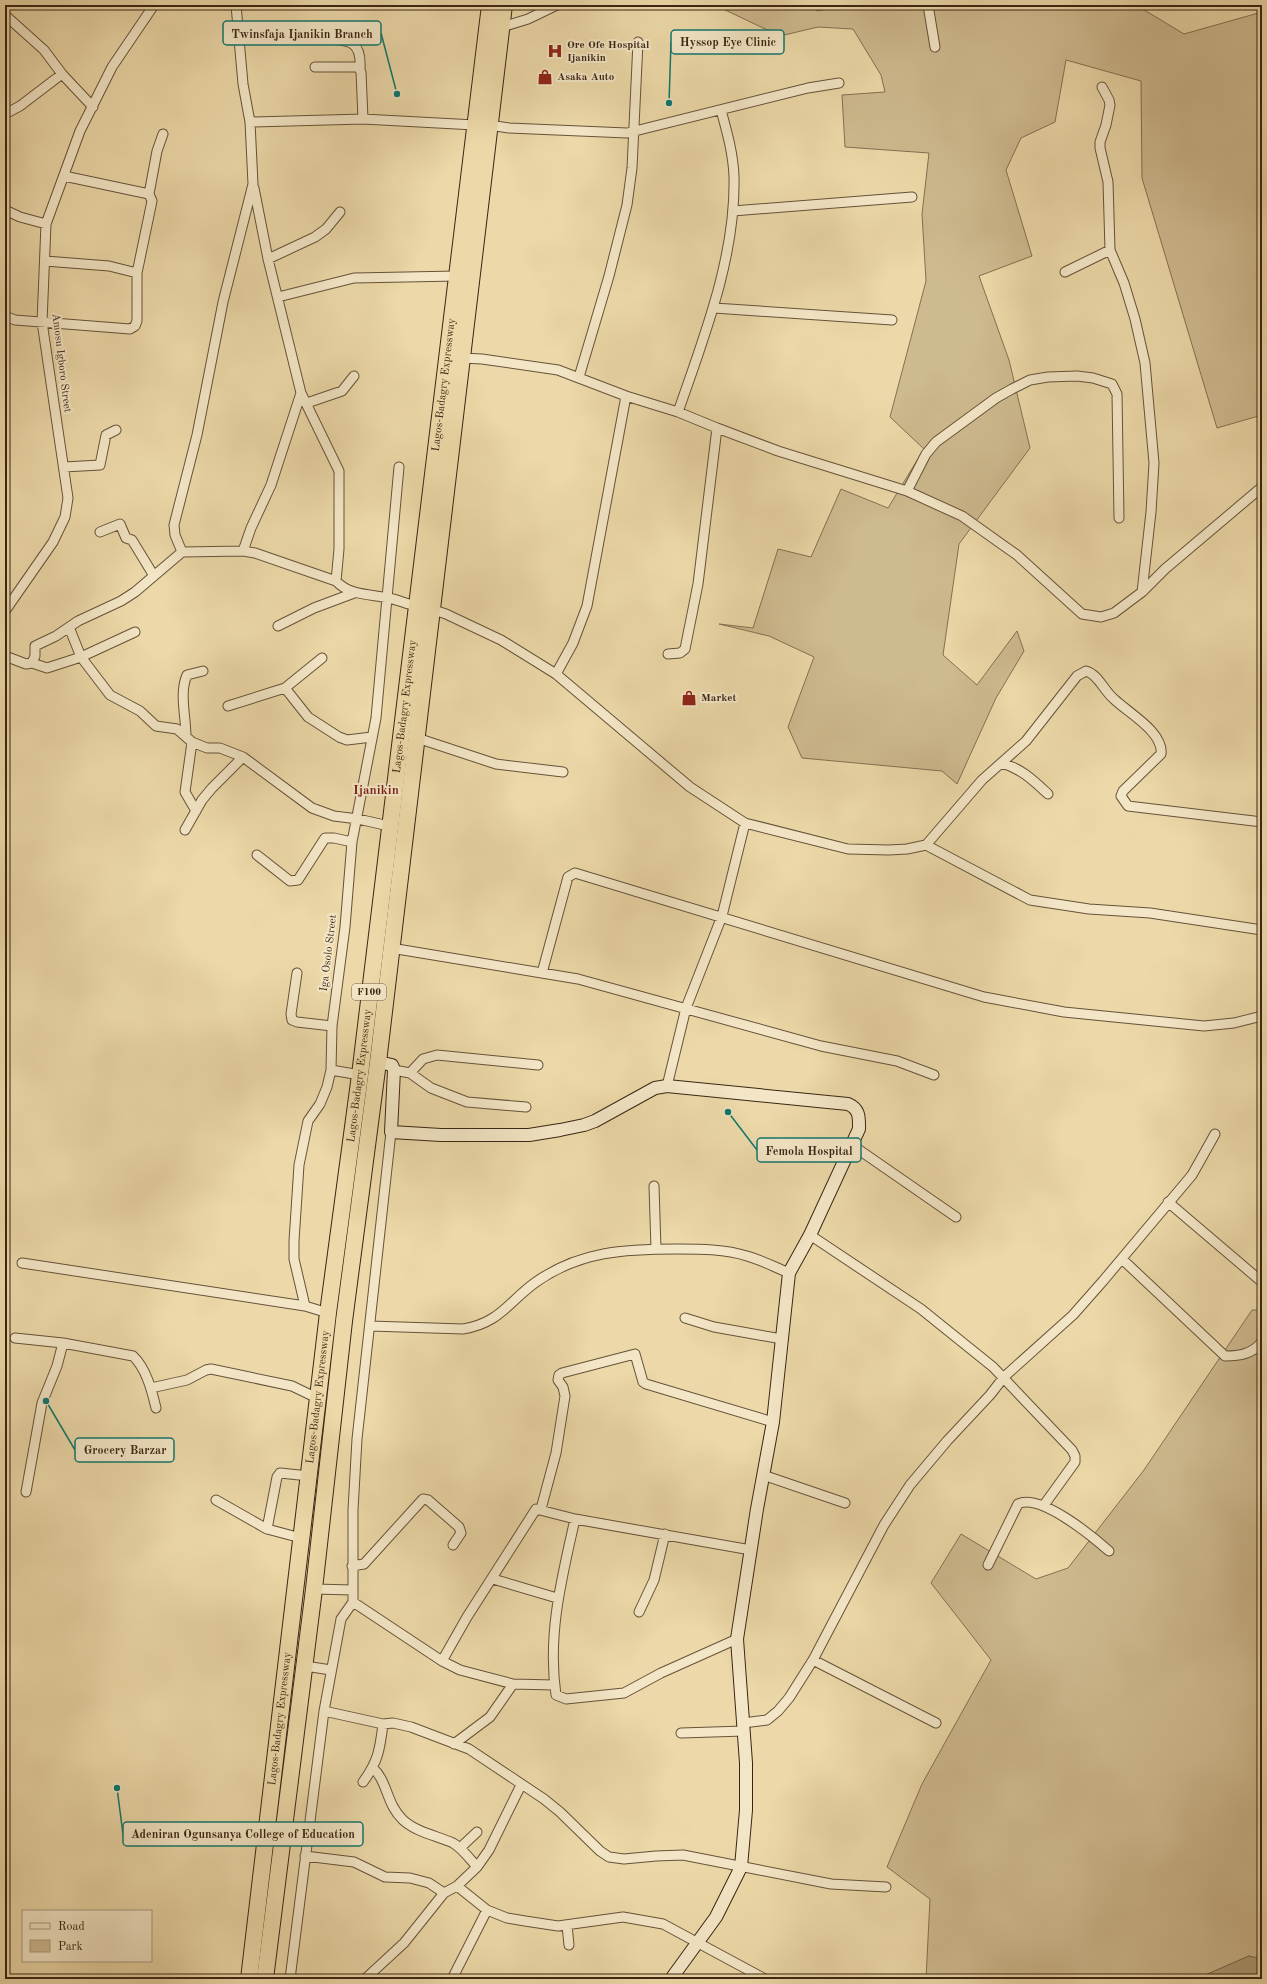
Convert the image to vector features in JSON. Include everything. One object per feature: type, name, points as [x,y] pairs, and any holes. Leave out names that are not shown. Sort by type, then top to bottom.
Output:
[{"type":"highway","name":"Lagos-Badagry Expressway","points":[[249,1979],[328,1313],[360,1075],[389,826],[424,608],[461,358],[482,125],[490,5]]},
{"type":"highway","name":"Lagos-Badagry Expressway","points":[[265,1979],[305,1666],[344,1321],[378,1062],[417,738],[424,608],[457,276],[482,125],[502,27],[504,5]]},
{"type":"street","name":"Amosu Igboro Street","points":[[5,611],[53,542],[65,517],[68,498],[42,322],[46,224],[80,131],[112,67],[154,5]]},
{"type":"street","points":[[236,5],[243,84],[250,122],[253,184],[268,259],[301,393],[339,471],[339,549],[336,581]]},
{"type":"street","points":[[502,27],[528,19],[557,5]]},
{"type":"street","points":[[928,5],[936,47]]},
{"type":"street","points":[[5,15],[44,50],[62,74],[93,107]]},
{"type":"street","points":[[320,38],[353,44],[361,55],[360,69],[363,119]]},
{"type":"street","points":[[579,377],[609,276],[627,205],[632,168],[632,131],[638,42]]},
{"type":"street","points":[[315,67],[358,67],[360,69]]},
{"type":"street","points":[[5,114],[20,106],[62,74]]},
{"type":"street","points":[[250,122],[363,119],[617,133],[632,131],[808,88],[838,83]]},
{"type":"street","points":[[1102,87],[1109,100],[1110,106],[1100,148],[1108,182],[1110,250],[1124,283],[1135,319],[1145,363],[1154,463],[1152,512],[1142,592]]},
{"type":"street","points":[[678,412],[714,308],[733,211],[734,175],[731,149],[721,110]]},
{"type":"street","points":[[5,316],[15,320],[130,330],[135,326],[137,321],[137,272],[152,201],[149,194],[157,151],[163,134]]},
{"type":"street","points":[[64,176],[149,194]]},
{"type":"street","points":[[182,552],[175,535],[174,525],[197,435],[222,302],[253,184]]},
{"type":"street","points":[[733,211],[912,197]]},
{"type":"street","points":[[5,210],[20,217],[46,224]]},
{"type":"street","points":[[268,259],[315,237],[326,229],[340,212]]},
{"type":"street","points":[[1066,272],[1110,250]]},
{"type":"street","points":[[45,261],[109,266],[137,272]]},
{"type":"street","points":[[278,297],[354,278],[457,276]]},
{"type":"street","points":[[714,308],[892,320]]},
{"type":"street","points":[[461,358],[482,358],[558,370],[626,396],[678,412],[778,451],[907,490],[962,516],[1017,555],[1082,614],[1101,617],[1114,613],[1142,592],[1165,569],[1262,487]]},
{"type":"street","points":[[307,403],[342,391],[354,376]]},
{"type":"street","points":[[907,490],[926,454],[936,442],[996,398],[1030,380],[1048,377],[1082,377],[1112,384],[1117,394],[1119,518]]},
{"type":"street","points":[[243,551],[251,528],[271,485],[301,393]]},
{"type":"street","points":[[556,674],[573,643],[587,606],[626,396]]},
{"type":"street","points":[[668,654],[680,653],[685,649],[698,584],[716,428]]},
{"type":"street","points":[[64,467],[100,465],[106,435],[116,430]]},
{"type":"street","name":"Iga Osolo Street","points":[[305,1306],[294,1259],[294,1233],[299,1166],[308,1121],[320,1104],[327,1087],[331,1070],[332,1026],[345,927],[352,842],[358,819],[372,737],[388,598],[400,467]]},
{"type":"street","points":[[100,532],[120,524],[126,538],[132,540],[154,576]]},
{"type":"street","points":[[32,663],[36,656],[35,646],[96,612],[121,601],[135,592],[182,552],[243,551],[268,557],[336,581],[342,587],[354,593],[388,598],[446,614],[501,640],[556,674],[690,787],[745,823],[848,849],[889,850],[907,849],[926,845],[982,780],[1026,741],[1080,673],[1088,671],[1112,698],[1145,724],[1160,744],[1161,754],[1123,791],[1122,796],[1128,806],[1262,822]]},
{"type":"street","points":[[278,626],[314,608],[354,593]]},
{"type":"street","points":[[69,627],[81,657],[110,695],[140,711],[156,726],[177,728],[189,739],[207,748],[220,748],[243,757],[312,808],[334,816],[358,819],[389,826]]},
{"type":"street","points":[[5,656],[26,664],[32,663],[47,668],[81,657],[135,632]]},
{"type":"street","points":[[228,706],[286,688],[322,658]]},
{"type":"street","points":[[196,811],[185,792],[189,739],[182,692],[187,675],[203,671]]},
{"type":"street","points":[[286,688],[308,717],[339,737],[347,740],[372,737]]},
{"type":"street","points":[[417,738],[496,764],[563,772]]},
{"type":"street","points":[[185,830],[212,788],[243,757]]},
{"type":"street","points":[[1001,762],[1013,766],[1028,775],[1048,794]]},
{"type":"street","points":[[666,1086],[686,1008],[722,916],[745,823]]},
{"type":"street","points":[[257,855],[290,881],[294,881],[298,880],[325,838],[334,838],[352,842]]},
{"type":"street","points":[[926,845],[1030,900],[1089,909],[1150,913],[1262,930]]},
{"type":"street","points":[[542,973],[568,877],[575,873],[722,916],[984,997],[1072,1013],[1204,1026],[1234,1023],[1262,1016]]},
{"type":"street","points":[[391,948],[578,979],[821,1046],[897,1061],[934,1075]]},
{"type":"street","points":[[297,973],[291,1014],[292,1020],[297,1022],[332,1026]]},
{"type":"street","points":[[410,1073],[423,1059],[437,1055],[538,1065]]},
{"type":"street","points":[[290,1979],[324,1711],[341,1619],[353,1602],[352,1566],[357,1439],[391,1132],[394,1070],[392,1065],[378,1062]]},
{"type":"street","points":[[331,1070],[360,1075]]},
{"type":"street","points":[[394,1070],[410,1073],[431,1088],[467,1102],[526,1107]]},
{"type":"street","points":[[391,1132],[441,1136],[529,1135],[560,1130],[584,1125],[655,1088],[666,1086],[848,1104],[855,1107],[859,1115],[859,1130],[810,1235],[789,1273],[773,1422],[737,1639],[746,1763],[746,1810],[741,1867],[725,1902],[671,1979]]},
{"type":"street","points":[[681,1732],[744,1727],[767,1720],[778,1711],[800,1683],[897,1503],[947,1441],[990,1395],[1004,1377],[1073,1315],[1122,1259],[1192,1175],[1215,1134]]},
{"type":"street","points":[[852,1145],[956,1217]]},
{"type":"street","points":[[654,1186],[656,1249]]},
{"type":"street","points":[[1168,1202],[1262,1282]]},
{"type":"street","points":[[810,1235],[922,1310],[1004,1377],[1075,1456],[1075,1462],[1044,1505]]},
{"type":"street","points":[[370,1326],[464,1328],[478,1326],[493,1320],[535,1283],[556,1270],[581,1259],[612,1251],[704,1249],[746,1256],[789,1273]]},
{"type":"street","points":[[1122,1259],[1225,1356],[1245,1354],[1258,1347],[1262,1342]]},
{"type":"street","points":[[22,1263],[305,1306],[328,1313]]},
{"type":"street","points":[[685,1318],[714,1327],[782,1339]]},
{"type":"street","points":[[15,1338],[63,1343],[133,1356],[138,1360],[151,1388],[156,1408]]},
{"type":"street","points":[[26,1492],[42,1403],[57,1366],[63,1343]]},
{"type":"street","points":[[541,1509],[556,1453],[565,1396],[563,1387],[558,1380],[559,1375],[562,1373],[635,1354],[643,1382],[646,1384],[773,1422]]},
{"type":"street","points":[[151,1388],[187,1380],[211,1369],[292,1386],[319,1398]]},
{"type":"street","points":[[267,1529],[277,1477],[280,1473],[309,1476]]},
{"type":"street","points":[[763,1475],[845,1503]]},
{"type":"street","points":[[352,1566],[364,1564],[423,1499],[428,1500],[459,1527],[461,1533],[453,1545]]},
{"type":"street","points":[[216,1500],[267,1529],[301,1538]]},
{"type":"street","points":[[988,1565],[1018,1504],[1028,1501],[1044,1505],[1094,1538],[1109,1551]]},
{"type":"street","points":[[442,1661],[467,1617],[493,1579],[536,1509],[541,1509],[575,1519],[751,1550]]},
{"type":"street","points":[[575,1519],[557,1598],[552,1655],[556,1695],[566,1699],[618,1695],[737,1639]]},
{"type":"street","points":[[639,1612],[654,1580],[665,1534]]},
{"type":"street","points":[[493,1579],[557,1598]]},
{"type":"street","points":[[314,1589],[353,1590]]},
{"type":"street","points":[[353,1602],[442,1661],[478,1676],[513,1684],[554,1685]]},
{"type":"street","points":[[813,1660],[936,1723]]},
{"type":"street","points":[[305,1666],[331,1670]]},
{"type":"street","points":[[454,1744],[490,1717],[513,1684]]},
{"type":"street","points":[[324,1711],[383,1724],[393,1723],[411,1727],[480,1755],[521,1786],[560,1812],[600,1851],[609,1857],[624,1859],[683,1855],[831,1884],[886,1887]]},
{"type":"street","points":[[363,1782],[373,1768],[380,1750],[383,1724]]},
{"type":"street","points":[[373,1768],[383,1780],[388,1800],[402,1820],[434,1837],[454,1844],[460,1848],[477,1867]]},
{"type":"street","points":[[365,1979],[404,1944],[444,1893],[457,1886],[477,1867],[490,1850],[521,1786]]},
{"type":"street","points":[[460,1848],[477,1832]]},
{"type":"street","points":[[305,1856],[354,1862],[385,1877],[410,1878],[429,1883],[444,1893]]},
{"type":"street","points":[[457,1886],[487,1910],[507,1918],[558,1926],[605,1918],[623,1917],[663,1924],[765,1979]]},
{"type":"street","points":[[452,1979],[487,1910]]},
{"type":"street","points":[[567,1924],[569,1945]]},
{"type":"green space","points":[[720,5],[812,5],[817,11],[848,5],[1136,5],[1184,34],[1262,12],[1262,415],[1217,428],[1142,178],[1141,81],[1066,60],[1055,122],[1021,138],[1006,170],[1032,256],[979,276],[1009,360],[1030,448],[959,544],[943,655],[977,685],[1017,631],[1024,651],[996,698],[957,784],[942,771],[802,758],[788,727],[814,657],[769,636],[719,624],[753,628],[778,549],[811,557],[841,489],[888,508],[924,449],[890,417],[926,281],[922,214],[929,153],[845,147],[842,95],[885,92],[881,75],[853,29],[818,27],[780,36],[721,8]]},
{"type":"green space","points":[[1252,1310],[1262,1310],[1262,1959],[1249,1956],[1196,1979],[926,1979],[930,1899],[887,1867],[922,1784],[991,1660],[931,1583],[961,1534],[1036,1579],[1068,1568],[1144,1470]]},
{"type":"shaded area","points":[[1249,1956],[1262,1959],[1262,1979],[1196,1979]]},
{"type":"place","name":"Ore Ofe Hospital Ijanikin","points":[[555,51]]},
{"type":"place","name":"Asaka Auto","points":[[545,77]]},
{"type":"place","name":"Twinsfaja Ijanikin Branch","points":[[397,94]]},
{"type":"place","name":"Hyssop Eye Clinic","points":[[669,103]]},
{"type":"place","name":"Market","points":[[689,698]]},
{"type":"place","name":"Femola Hospital","points":[[728,1112]]},
{"type":"place","name":"Grocery Barzar","points":[[46,1401]]},
{"type":"place","name":"Adeniran Ogunsanya College of Education","points":[[117,1788]]},
{"type":"district","name":"Ijanikin","points":[[376,790]]}]
